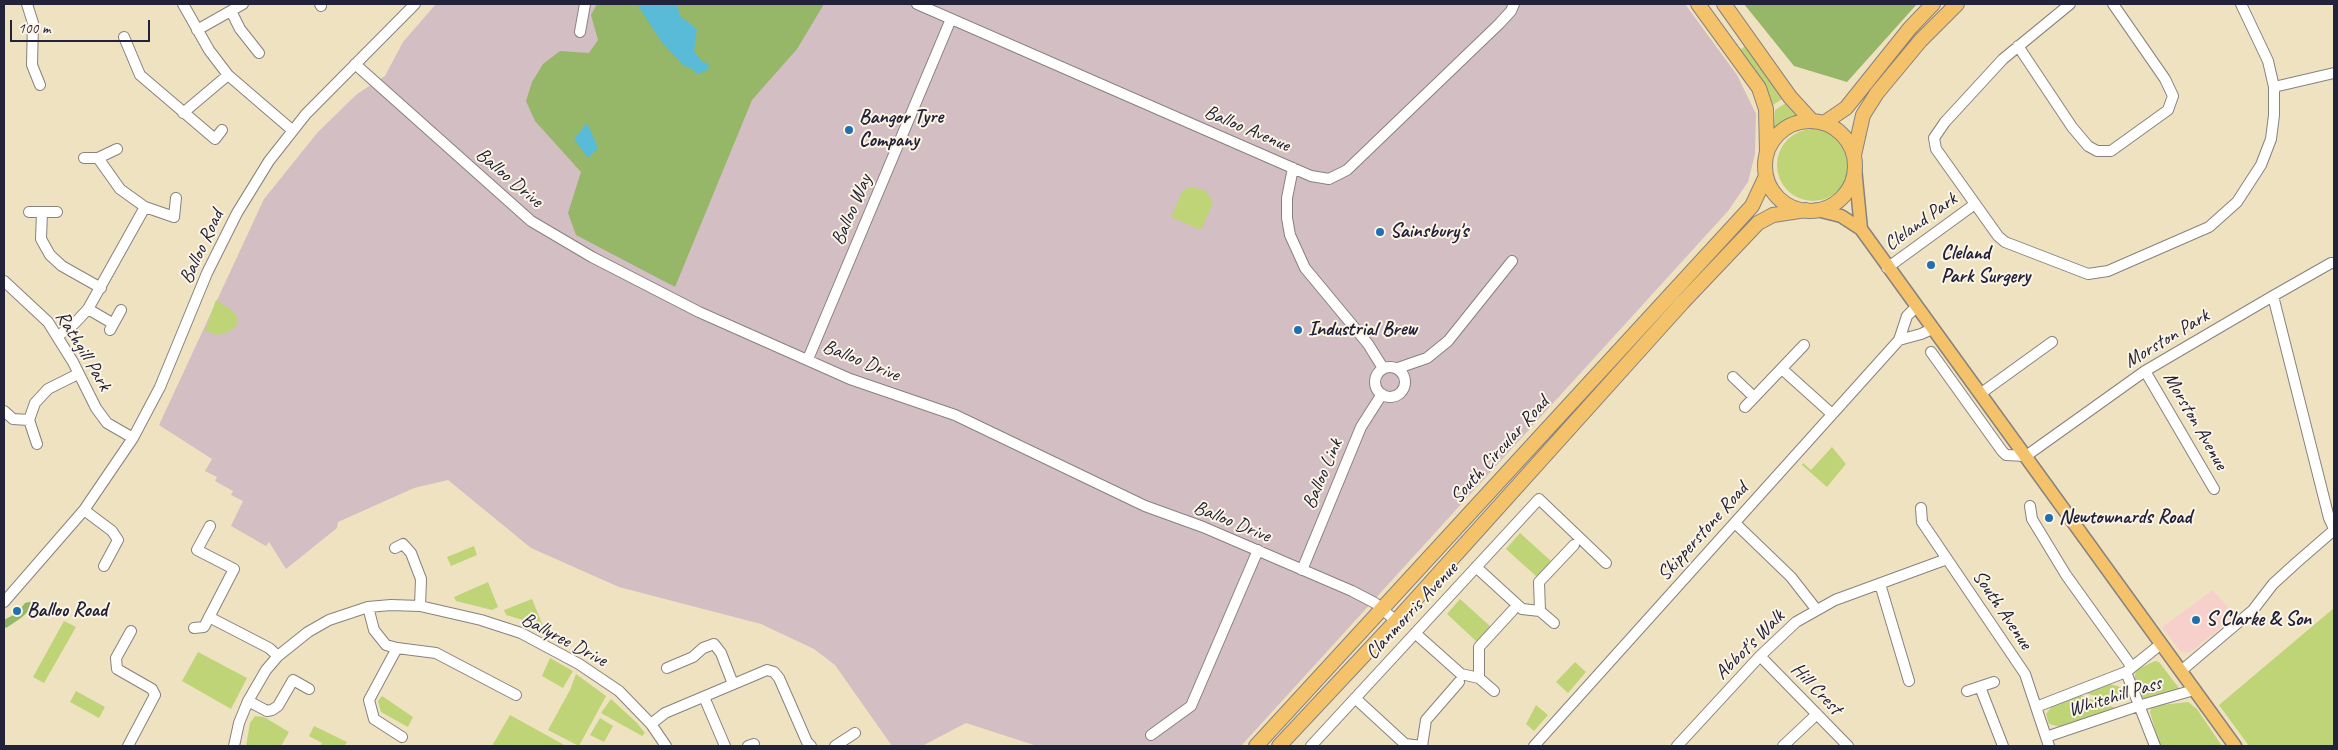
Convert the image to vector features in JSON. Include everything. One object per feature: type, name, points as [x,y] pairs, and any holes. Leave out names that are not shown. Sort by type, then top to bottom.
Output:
[{"type":"highway","points":[[1698,4],[1759,88],[1766,109],[1766,176],[1772,189],[1781,200],[1792,207],[1812,210],[1837,201],[1846,192],[1852,181],[1863,115],[1877,93],[1920,40],[1957,4]]},
{"type":"highway","points":[[1724,4],[1790,97],[1818,122],[1837,130],[1848,142],[1854,162]]},
{"type":"highway","points":[[1767,153],[1772,142],[1784,130],[1800,122],[1818,122],[1846,108],[1910,28],[1932,4]]},
{"type":"highway","name":"South Circular Road","points":[[1279,746],[1389,615],[1752,206],[1766,176]]},
{"type":"highway","name":"South Circular Road","points":[[1256,746],[1389,615],[1480,529],[1683,302],[1758,223],[1773,215],[1812,210]]},
{"type":"main road","points":[[1854,162],[1861,229]]},
{"type":"main road","points":[[1812,210],[1841,216],[1861,229],[1887,268],[2026,456],[2235,746]]},
{"type":"street","points":[[27,4],[33,23],[32,65],[40,86]]},
{"type":"street","points":[[183,4],[197,30],[228,75],[292,130]]},
{"type":"street","points":[[197,30],[222,14],[243,4]]},
{"type":"street","name":"Balloo Road","points":[[4,602],[84,510],[133,438],[160,387],[207,273],[237,213],[269,161],[292,130],[415,4]]},
{"type":"street","points":[[580,32],[585,4]]},
{"type":"street","name":"Balloo Avenue","points":[[917,4],[1311,176],[1329,179],[1347,170],[1499,24],[1514,4]]},
{"type":"street","points":[[2070,4],[2003,59],[1945,122],[1934,138],[1936,149],[1993,231],[2005,242],[2088,274],[2108,271],[2209,227],[2237,202],[2260,166],[2271,140],[2274,115],[2274,87],[2268,60],[2241,4]]},
{"type":"street","points":[[2018,46],[2088,146],[2097,151],[2110,152],[2168,110],[2173,96],[2165,79],[2113,4]]},
{"type":"street","points":[[231,11],[240,29],[259,53]]},
{"type":"street","name":"Balloo Way","points":[[808,359],[951,19]]},
{"type":"street","points":[[124,37],[140,75],[215,139],[222,130]]},
{"type":"street","name":"Balloo Drive","points":[[355,64],[531,221],[592,256],[699,312],[850,379],[954,415],[1145,506],[1258,550],[1352,591],[1389,615]]},
{"type":"street","points":[[2274,87],[2334,73]]},
{"type":"street","points":[[183,113],[228,75]]},
{"type":"street","points":[[84,158],[98,158],[117,149]]},
{"type":"street","points":[[98,158],[120,189],[145,207],[174,217],[176,198]]},
{"type":"street","points":[[1293,168],[1287,198],[1287,218],[1290,235],[1304,268],[1368,344],[1383,368]]},
{"type":"street","name":"Cleland Park","points":[[1887,268],[1974,204]]},
{"type":"street","points":[[58,336],[88,310],[145,207]]},
{"type":"street","points":[[29,212],[57,212]]},
{"type":"street","points":[[42,212],[41,239],[50,255],[62,266],[101,288]]},
{"type":"street","points":[[1398,368],[1404,375],[1403,390],[1395,396],[1382,394],[1377,390],[1375,380],[1383,368],[1388,366],[1398,368],[1427,358],[1456,333],[1512,261]]},
{"type":"street","name":"Morston Park","points":[[2026,456],[2145,371],[2272,296],[2331,263],[2334,264]]},
{"type":"street","name":"Rathgill Park","points":[[4,281],[42,315],[58,336],[107,423],[133,438]]},
{"type":"street","points":[[2181,671],[2252,610],[2296,563],[2334,530],[2329,518],[2272,296]]},
{"type":"street","name":"Skipperstone Road","points":[[1534,746],[1898,340],[1908,316],[1916,307]]},
{"type":"street","points":[[88,310],[111,327],[121,310]]},
{"type":"street","points":[[1898,340],[1932,329]]},
{"type":"street","points":[[1980,394],[2052,342]]},
{"type":"street","points":[[1744,408],[1804,346]]},
{"type":"street","points":[[1931,352],[2002,451],[2006,455],[2026,456]]},
{"type":"street","points":[[1782,369],[1832,414]]},
{"type":"street","name":"Morston Avenue","points":[[2145,371],[2214,489]]},
{"type":"street","points":[[38,444],[29,420],[40,395],[78,374]]},
{"type":"street","points":[[1733,377],[1754,398]]},
{"type":"street","name":"Balloo Link","points":[[1302,570],[1361,427],[1382,394]]},
{"type":"street","points":[[4,411],[13,419],[29,420]]},
{"type":"street","name":"Clanmorris Avenue","points":[[1311,746],[1539,499],[1606,563]]},
{"type":"street","points":[[2030,506],[2032,519],[2066,575],[2129,670],[2138,706],[2155,746]]},
{"type":"street","name":"South Avenue","points":[[1920,508],[1922,522],[2025,674],[2048,741]]},
{"type":"street","points":[[84,510],[112,531],[118,540],[104,566]]},
{"type":"street","points":[[1735,523],[1791,577],[1816,609]]},
{"type":"street","points":[[194,628],[204,627],[234,569],[198,550],[210,526]]},
{"type":"street","points":[[395,548],[403,544],[410,553],[421,579],[420,606]]},
{"type":"street","points":[[1540,612],[1539,582],[1574,544]]},
{"type":"street","points":[[1151,735],[1192,706],[1258,550]]},
{"type":"street","name":"Abbot's Walk","points":[[1677,746],[1784,632],[1816,609],[1947,559]]},
{"type":"street","points":[[1476,567],[1522,609],[1540,612],[1554,623]]},
{"type":"street","points":[[1880,584],[1909,681]]},
{"type":"street","name":"Ballyree Drive","points":[[234,746],[239,723],[248,701],[266,670],[278,656],[308,632],[329,620],[368,607],[420,606],[481,620],[521,633],[580,664],[619,691],[651,724],[666,746]]},
{"type":"street","points":[[368,607],[377,636],[386,645],[443,656],[516,695]]},
{"type":"street","points":[[1479,678],[1479,648],[1513,610]]},
{"type":"street","points":[[209,617],[269,648],[278,656]]},
{"type":"street","points":[[128,746],[155,695],[152,689],[117,669],[116,658],[131,631]]},
{"type":"street","points":[[1415,634],[1461,674],[1479,678],[1494,691]]},
{"type":"street","points":[[667,668],[694,657],[703,648],[714,644],[721,653],[733,684]]},
{"type":"street","name":"Whitehill Pass","points":[[2036,707],[2129,670],[2161,644]]},
{"type":"street","points":[[397,648],[369,700],[374,719],[402,737]]},
{"type":"street","name":"Hill Crest","points":[[1760,656],[1848,746]]},
{"type":"street","points":[[651,724],[665,713],[767,670],[774,672],[807,742],[811,746]]},
{"type":"street","points":[[248,701],[267,711],[278,706],[293,680],[309,689]]},
{"type":"street","points":[[1355,698],[1405,744],[1422,746],[1426,720],[1460,682]]},
{"type":"street","points":[[1967,691],[1994,682]]},
{"type":"street","points":[[1980,687],[2003,746]]},
{"type":"street","name":"Whitehill Pass","points":[[2048,741],[2138,706],[2194,690]]},
{"type":"street","points":[[704,697],[725,746]]},
{"type":"street","points":[[1783,746],[1817,714]]},
{"type":"street","points":[[835,746],[855,733]]},
{"type":"shaded area","points":[[436,4],[1685,4],[1737,75],[1756,114],[1755,154],[1748,182],[1728,211],[1241,746],[1037,746],[966,723],[922,746],[892,746],[835,665],[814,649],[761,624],[619,587],[531,548],[448,480],[414,488],[338,522],[337,528],[286,569],[269,542],[266,546],[231,526],[243,501],[231,495],[233,491],[215,481],[217,477],[205,471],[212,459],[159,425],[264,199],[318,132],[357,94],[385,76],[403,42]]},
{"type":"shaded area","points":[[2213,590],[2235,616],[2193,650],[2188,653],[2180,651],[2162,627]]},
{"type":"green space","points":[[597,4],[824,4],[797,49],[752,100],[675,287],[576,235],[568,213],[581,172],[535,121],[526,101],[532,82],[543,64],[560,51],[589,53],[598,40],[591,15]]},
{"type":"green space","points":[[1744,4],[1917,4],[1847,82],[1794,66]]},
{"type":"green space","points":[[1745,46],[1784,98],[1773,105],[1769,95],[1740,50]]},
{"type":"green space","points":[[1786,103],[1796,115],[1774,128],[1775,110]]},
{"type":"green space","points":[[1813,129],[1833,135],[1843,145],[1849,165],[1843,185],[1833,195],[1813,201],[1793,195],[1783,185],[1777,165],[1783,145],[1793,135]]},
{"type":"green space","points":[[1192,187],[1206,191],[1213,203],[1201,230],[1171,217],[1183,190]]},
{"type":"green space","points":[[216,300],[233,311],[238,319],[236,326],[228,332],[218,335],[205,331]]},
{"type":"green space","points":[[1832,447],[1846,464],[1827,487],[1802,465],[1803,463],[1811,470]]},
{"type":"green space","points":[[1520,533],[1551,561],[1537,577],[1506,549]]},
{"type":"green space","points":[[474,546],[477,555],[451,566],[447,557]]},
{"type":"green space","points":[[488,582],[498,607],[492,610],[456,601],[454,597]]},
{"type":"green space","points":[[532,599],[543,626],[506,615],[504,610]]},
{"type":"green space","points":[[1460,599],[1491,627],[1477,642],[1447,614]]},
{"type":"green space","points":[[33,601],[36,604],[21,618],[6,628],[4,626],[4,620],[17,613],[25,603]]},
{"type":"green space","points":[[2334,608],[2334,746],[2249,746],[2219,705]]},
{"type":"green space","points":[[64,621],[76,627],[44,683],[33,677]]},
{"type":"green space","points":[[198,652],[247,678],[231,709],[182,681]]},
{"type":"green space","points":[[550,658],[573,671],[563,688],[542,676]]},
{"type":"green space","points":[[2155,661],[2159,662],[2179,688],[2179,691],[2138,700],[2134,681],[2136,670]]},
{"type":"green space","points":[[1575,662],[1586,672],[1568,693],[1556,682]]},
{"type":"green space","points":[[576,674],[606,696],[579,746],[548,730],[570,690]]},
{"type":"green space","points":[[2109,684],[2118,686],[2123,690],[2125,695],[2118,703],[2085,693]]},
{"type":"green space","points":[[76,691],[105,707],[99,718],[70,702]]},
{"type":"green space","points":[[2079,695],[2116,708],[2061,727],[2049,724],[2046,714],[2052,706]]},
{"type":"green space","points":[[382,696],[413,717],[408,727],[381,712],[378,701]]},
{"type":"green space","points":[[611,699],[637,723],[645,733],[642,736],[601,713]]},
{"type":"green space","points":[[2188,702],[2197,709],[2222,746],[2160,746],[2150,712],[2152,706]]},
{"type":"green space","points":[[1536,705],[1548,715],[1534,731],[1526,724]]},
{"type":"green space","points":[[510,715],[566,746],[492,746]]},
{"type":"green space","points":[[255,716],[264,717],[289,732],[281,746],[246,746],[250,723]]},
{"type":"green space","points":[[600,718],[613,726],[604,742],[590,735]]},
{"type":"green space","points":[[314,726],[347,742],[344,746],[320,746],[322,743],[309,736]]},
{"type":"water","points":[[637,4],[677,4],[680,16],[697,29],[694,51],[702,62],[708,63],[709,67],[706,71],[697,74],[692,69],[683,65],[661,41]]},
{"type":"water","points":[[587,123],[598,148],[588,158],[574,139]]},
{"type":"place","name":"Bangor Tyre Company","points":[[849,130]]},
{"type":"place","name":"Sainsbury's","points":[[1380,232]]},
{"type":"place","name":"Cleland Park Surgery","points":[[1931,265]]},
{"type":"place","name":"Industrial Brew","points":[[1298,330]]},
{"type":"place","name":"Newtownards Road","points":[[2049,518]]},
{"type":"place","name":"Balloo Road","points":[[17,611]]},
{"type":"place","name":"S Clarke & Son","points":[[2196,620]]}]
